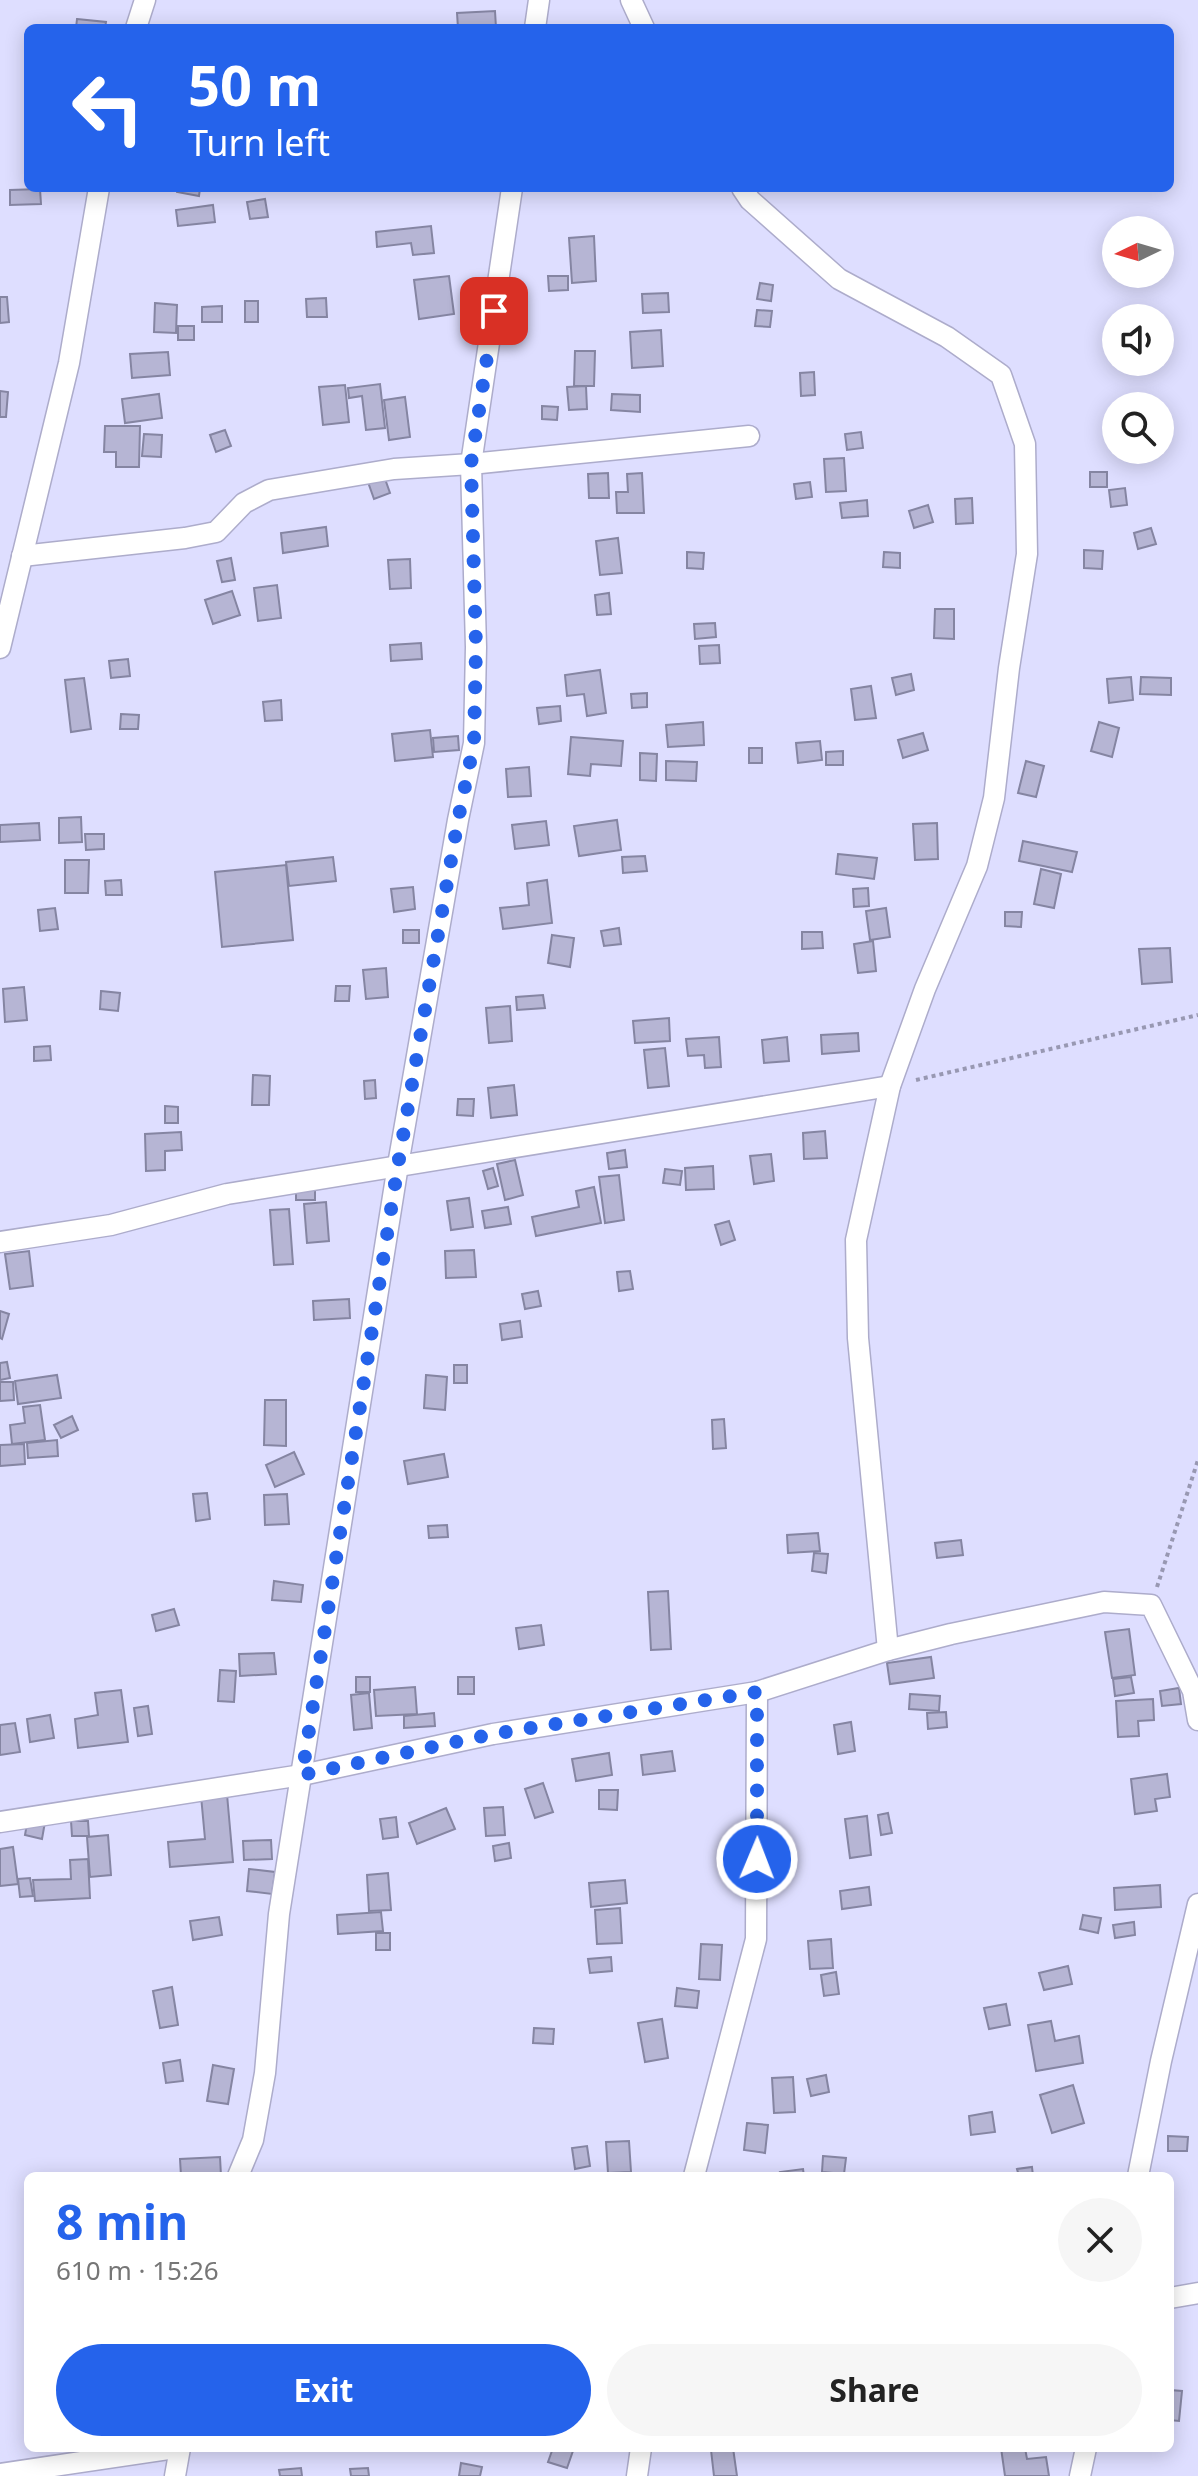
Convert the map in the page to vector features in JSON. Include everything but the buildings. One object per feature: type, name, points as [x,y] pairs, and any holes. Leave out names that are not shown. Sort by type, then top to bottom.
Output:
[{"type":"street","points":[[137,24],[145,0]]},
{"type":"street","points":[[536,24],[539,0]]},
{"type":"street","points":[[631,0],[642,24]]},
{"type":"street","points":[[0,648],[69,363],[98,192]]},
{"type":"street","points":[[240,2172],[253,2140],[265,2073],[279,1914],[398,1165],[474,743],[476,647],[471,464],[511,192]]},
{"type":"street","points":[[745,192],[839,279],[947,337],[1001,375],[1025,444],[1027,554],[1009,668],[994,798],[977,866],[925,989],[890,1086],[856,1240],[858,1338],[888,1650]]},
{"type":"street","points":[[22,556],[216,532],[244,503],[269,490],[394,469],[749,436]]},
{"type":"street","points":[[0,1242],[111,1225],[227,1194],[890,1086]]},
{"type":"street","points":[[0,1822],[302,1775],[493,1734],[757,1692],[888,1650],[1104,1602],[1151,1605],[1193,1691],[1198,1720]]},
{"type":"street","points":[[695,2172],[756,1939],[757,1692]]},
{"type":"street","points":[[1139,2172],[1198,1904]]},
{"type":"street","points":[[1174,2297],[1198,2293]]},
{"type":"street","points":[[0,2474],[151,2452]]},
{"type":"street","points":[[175,2476],[178,2452]]},
{"type":"street","points":[[637,2476],[640,2452]]},
{"type":"street","points":[[1080,2476],[1085,2452]]},
{"type":"path","points":[[890,1086],[1198,1015]]},
{"type":"path","points":[[1151,1605],[1198,1460]]},
{"type":"route","points":[[494,311],[471,464],[476,647],[474,743],[398,1165],[302,1775],[493,1734],[757,1692],[757,1859]]}]
